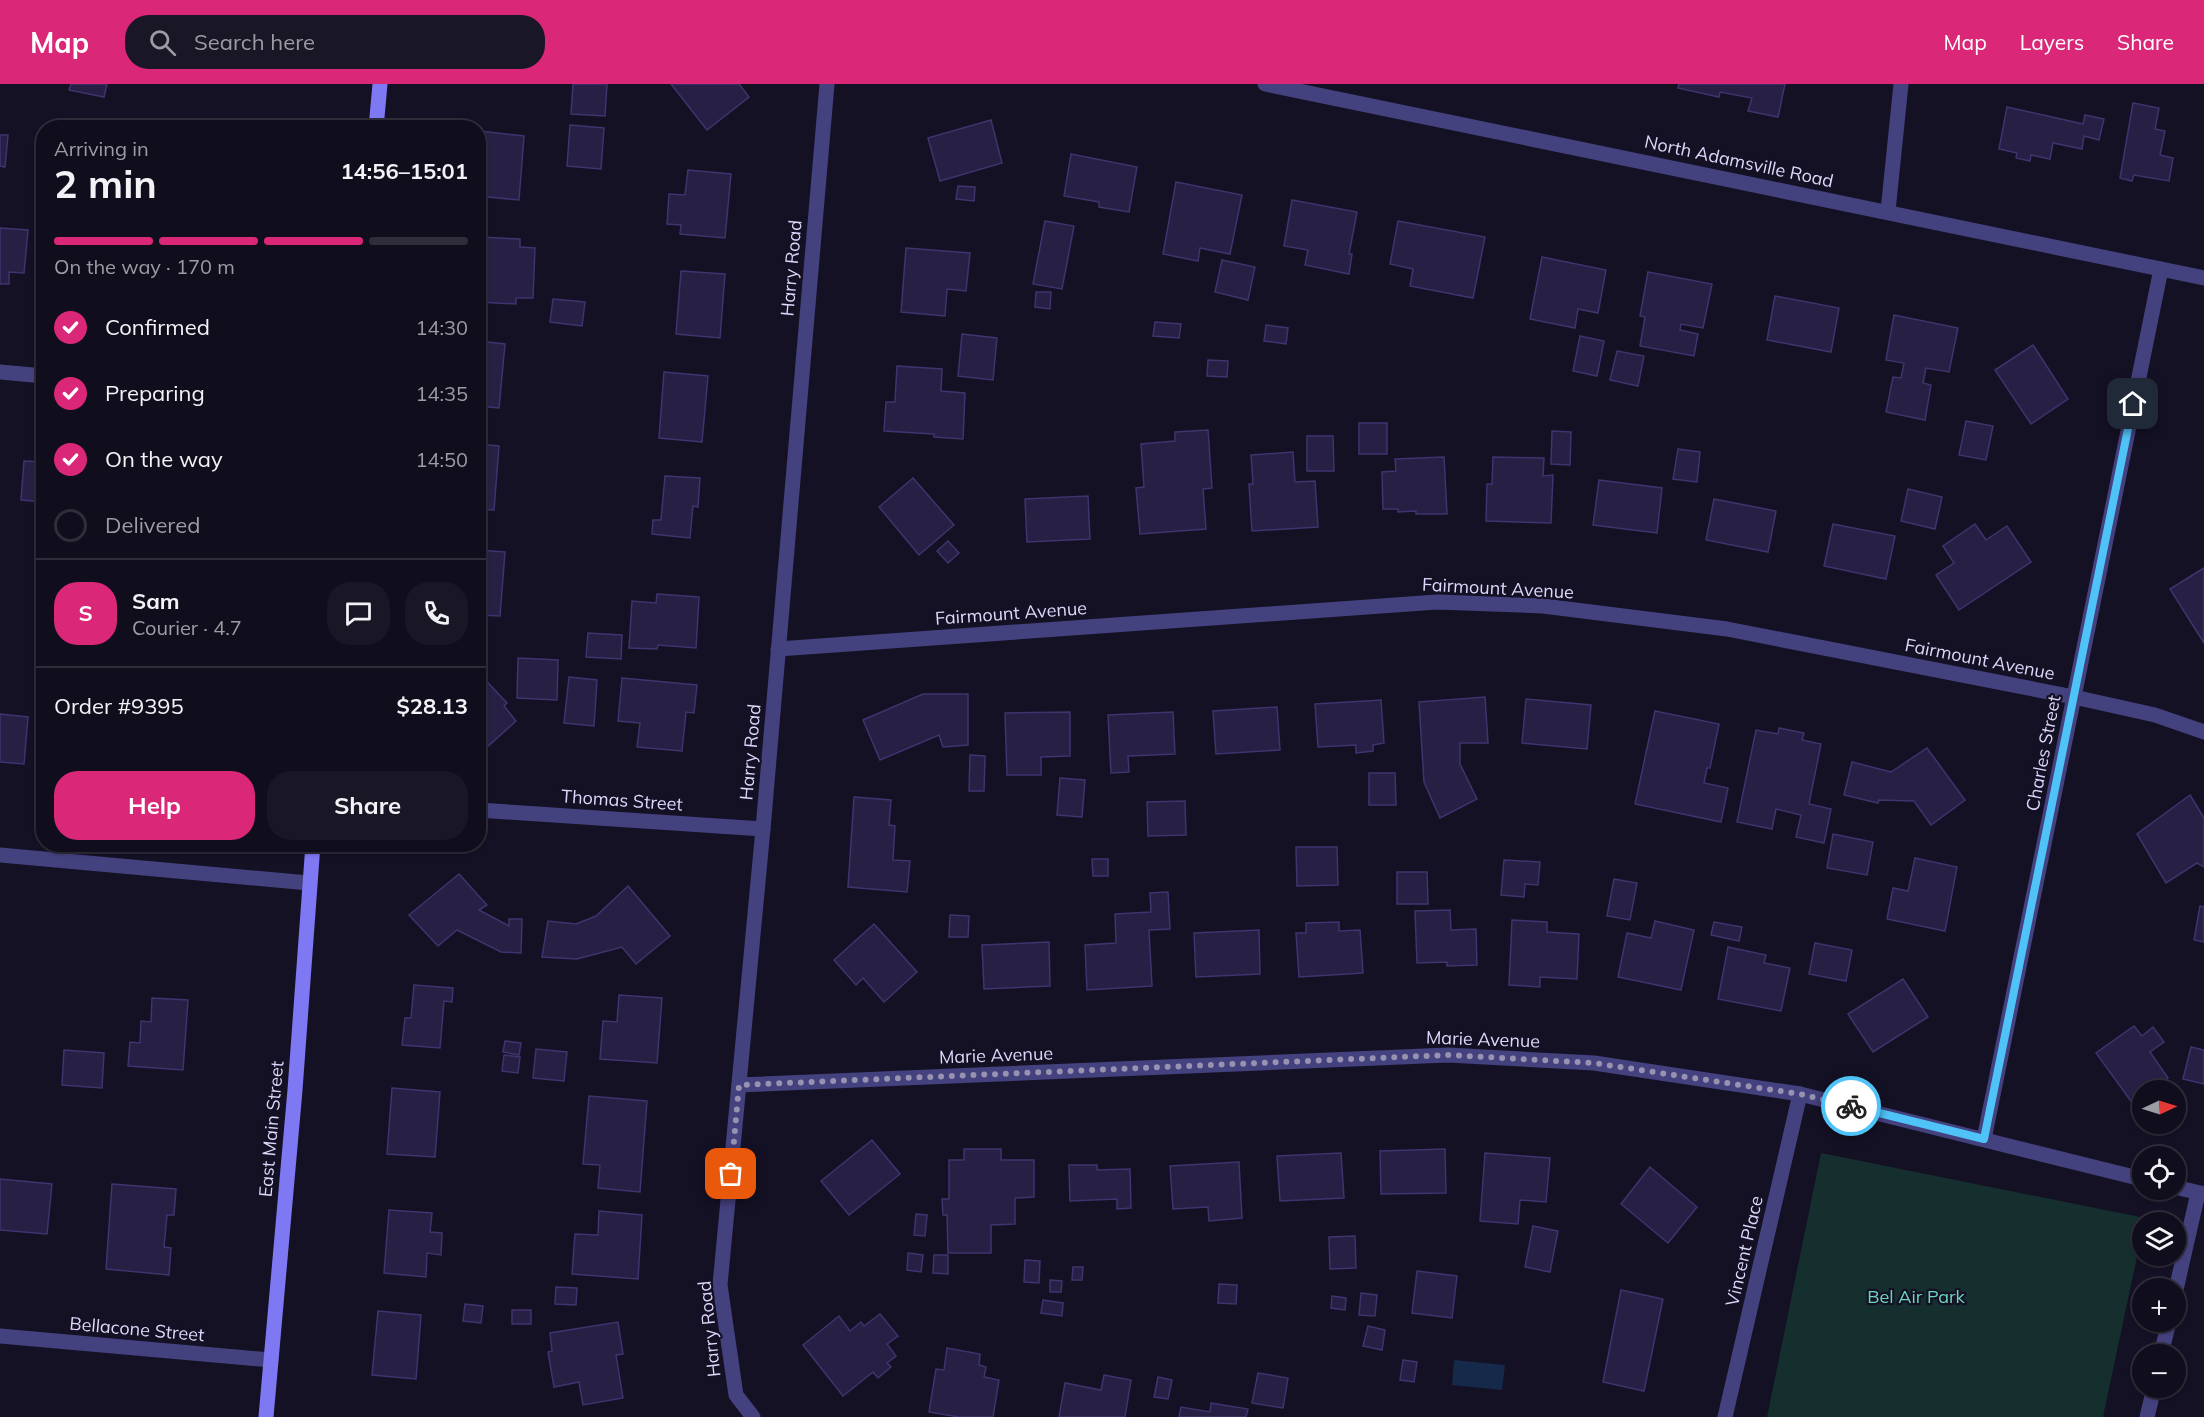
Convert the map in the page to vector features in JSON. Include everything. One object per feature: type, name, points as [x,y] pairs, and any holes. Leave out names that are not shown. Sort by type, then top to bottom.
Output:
[{"type":"street","points":[[377,120],[380,84]]},
{"type":"street","name":"Harry Road","points":[[753,1417],[736,1395],[720,1285],[763,829],[827,84]]},
{"type":"street","name":"North Adamsville Road","points":[[1265,84],[2204,278]]},
{"type":"street","points":[[1888,211],[1902,84]]},
{"type":"street","name":"Charles Street","points":[[1984,1139],[2161,269]]},
{"type":"street","points":[[0,372],[36,375]]},
{"type":"street","name":"Fairmount Avenue","points":[[778,649],[1437,602],[1543,606],[1727,629],[2074,697],[2155,715],[2204,732]]},
{"type":"street","name":"Thomas Street","points":[[486,811],[763,829]]},
{"type":"street","name":"East Main Street","points":[[266,1417],[295,1090],[312,852]]},
{"type":"street","points":[[0,855],[309,883]]},
{"type":"street","name":"Marie Avenue","points":[[739,1085],[1448,1055],[1594,1063],[1800,1094],[2132,1176]]},
{"type":"street","name":"Vincent Place","points":[[1725,1417],[1800,1094]]},
{"type":"street","points":[[2179,1278],[2201,1193],[2186,1190]]},
{"type":"street","name":"Bellacone Street","points":[[0,1336],[271,1360]]},
{"type":"street","points":[[2147,1417],[2152,1398]]},
{"type":"green space","name":"Bel Air Park","points":[[1821,1153],[2132,1215],[2132,1266],[2135,1266],[2103,1417],[1767,1417]]},
{"type":"water","points":[[1454,1360],[1505,1365],[1502,1390],[1452,1385]]},
{"type":"building","points":[[71,84],[107,84],[104,97],[69,90]]},
{"type":"building","points":[[573,84],[607,84],[605,116],[571,114]]},
{"type":"building","points":[[671,84],[739,84],[749,97],[707,130]]},
{"type":"building","points":[[1679,84],[1785,84],[1778,117],[1748,111],[1752,98],[1720,92],[1719,97],[1678,88]]},
{"type":"building","points":[[2133,103],[2159,108],[2155,129],[2165,131],[2160,155],[2173,158],[2169,181],[2134,175],[2132,181],[2120,178]]},
{"type":"building","points":[[2007,107],[2083,124],[2085,115],[2104,119],[2099,140],[2084,136],[2082,149],[2053,143],[2050,159],[2031,155],[2030,161],[2016,158],[2017,153],[1999,149]]},
{"type":"building","points":[[991,120],[1002,163],[940,181],[928,138]]},
{"type":"building","points":[[570,125],[604,128],[601,169],[567,166]]},
{"type":"building","points":[[486,132],[524,136],[519,200],[486,197]]},
{"type":"building","points":[[0,135],[8,135],[5,167],[0,166]]},
{"type":"building","points":[[1071,154],[1137,167],[1129,212],[1099,207],[1099,202],[1064,196]]},
{"type":"building","points":[[688,170],[731,174],[725,238],[680,234],[681,225],[667,224],[669,194],[685,195]]},
{"type":"building","points":[[1176,182],[1242,195],[1230,254],[1200,248],[1198,261],[1163,254]]},
{"type":"building","points":[[958,186],[975,187],[974,201],[956,199]]},
{"type":"building","points":[[1292,200],[1357,212],[1349,254],[1352,254],[1349,274],[1305,265],[1308,250],[1284,246]]},
{"type":"building","points":[[1045,221],[1074,226],[1062,289],[1033,284]]},
{"type":"building","points":[[1398,221],[1485,237],[1473,298],[1410,286],[1413,269],[1390,264]]},
{"type":"building","points":[[0,228],[28,230],[24,273],[9,272],[9,284],[0,284]]},
{"type":"building","points":[[486,237],[520,239],[520,247],[535,248],[533,298],[516,298],[516,304],[486,302]]},
{"type":"building","points":[[906,248],[970,253],[966,291],[947,289],[945,316],[901,312]]},
{"type":"building","points":[[1542,257],[1606,270],[1598,313],[1578,309],[1575,328],[1530,319]]},
{"type":"building","points":[[1222,260],[1255,267],[1248,300],[1215,292]]},
{"type":"building","points":[[681,271],[725,274],[720,338],[676,334]]},
{"type":"building","points":[[1648,272],[1712,284],[1703,328],[1681,324],[1680,330],[1698,334],[1694,356],[1640,346],[1645,317],[1640,316]]},
{"type":"building","points":[[1036,292],[1051,292],[1050,309],[1035,307]]},
{"type":"building","points":[[1775,296],[1839,308],[1831,352],[1767,340]]},
{"type":"building","points":[[553,299],[585,302],[582,326],[550,322]]},
{"type":"building","points":[[1894,315],[1958,328],[1949,372],[1926,368],[1923,383],[1931,385],[1925,420],[1886,412],[1893,377],[1901,378],[1904,363],[1886,360]]},
{"type":"building","points":[[1155,322],[1181,324],[1179,338],[1153,336]]},
{"type":"building","points":[[1266,325],[1288,328],[1286,344],[1264,341]]},
{"type":"building","points":[[962,334],[997,338],[993,380],[958,376]]},
{"type":"building","points":[[1580,336],[1604,341],[1597,376],[1573,371]]},
{"type":"building","points":[[486,342],[505,344],[499,408],[486,407]]},
{"type":"building","points":[[2033,345],[2068,399],[2031,424],[1995,370]]},
{"type":"building","points":[[1617,351],[1644,356],[1638,386],[1610,380]]},
{"type":"building","points":[[1208,360],[1228,361],[1227,377],[1207,376]]},
{"type":"building","points":[[897,366],[942,369],[941,391],[965,393],[963,439],[934,437],[934,434],[884,431],[886,402],[895,402]]},
{"type":"building","points":[[664,372],[708,376],[702,442],[659,438]]},
{"type":"building","points":[[1966,421],[1993,426],[1986,460],[1959,455]]},
{"type":"building","points":[[1359,423],[1387,423],[1387,454],[1359,454]]},
{"type":"building","points":[[1208,430],[1212,488],[1203,489],[1206,529],[1140,534],[1136,488],[1144,487],[1141,444],[1175,441],[1175,432]]},
{"type":"building","points":[[1552,431],[1571,432],[1570,465],[1551,464]]},
{"type":"building","points":[[1307,436],[1333,436],[1334,471],[1307,471]]},
{"type":"building","points":[[486,445],[499,446],[494,510],[486,510]]},
{"type":"building","points":[[1678,449],[1700,452],[1697,482],[1673,479]]},
{"type":"building","points":[[1293,452],[1295,482],[1315,481],[1318,527],[1252,531],[1249,484],[1253,484],[1251,455]]},
{"type":"building","points":[[1444,457],[1447,514],[1416,514],[1416,511],[1398,512],[1398,509],[1383,509],[1382,472],[1396,471],[1395,459]]},
{"type":"building","points":[[1493,457],[1544,458],[1543,476],[1553,475],[1551,523],[1486,521],[1487,484],[1492,484]]},
{"type":"building","points":[[24,461],[36,462],[36,501],[21,500]]},
{"type":"building","points":[[665,476],[700,478],[698,507],[693,506],[690,538],[652,534],[653,520],[661,520]]},
{"type":"building","points":[[913,478],[954,525],[919,555],[879,507]]},
{"type":"building","points":[[1599,480],[1662,488],[1657,533],[1593,525]]},
{"type":"building","points":[[1908,489],[1942,497],[1935,529],[1901,521]]},
{"type":"building","points":[[1088,496],[1090,539],[1027,542],[1025,499]]},
{"type":"building","points":[[1714,499],[1776,511],[1768,552],[1706,540]]},
{"type":"building","points":[[1833,524],[1895,536],[1886,579],[1824,566]]},
{"type":"building","points":[[1975,524],[1986,540],[2007,526],[2031,562],[1959,610],[1936,575],[1954,563],[1943,546]]},
{"type":"building","points":[[948,541],[959,553],[948,563],[937,551]]},
{"type":"building","points":[[486,551],[505,552],[500,616],[486,615]]},
{"type":"building","points":[[2204,568],[2204,643],[2170,589]]},
{"type":"building","points":[[657,594],[699,597],[696,648],[658,645],[657,649],[629,648],[632,601],[656,603]]},
{"type":"building","points":[[588,633],[622,635],[621,659],[586,657]]},
{"type":"building","points":[[518,658],[558,660],[557,700],[517,698]]},
{"type":"building","points":[[569,677],[597,680],[594,726],[564,723]]},
{"type":"building","points":[[622,678],[697,685],[694,713],[686,712],[682,751],[637,747],[640,723],[618,721]]},
{"type":"building","points":[[486,681],[507,703],[504,706],[516,721],[486,748]]},
{"type":"building","points":[[923,694],[968,694],[968,745],[943,747],[939,735],[880,760],[863,720]]},
{"type":"building","points":[[1485,697],[1488,743],[1460,743],[1460,764],[1477,799],[1440,818],[1424,782],[1419,702]]},
{"type":"building","points":[[1526,699],[1591,705],[1587,749],[1522,743]]},
{"type":"building","points":[[1381,700],[1384,743],[1373,745],[1373,751],[1356,753],[1356,745],[1318,747],[1315,704]]},
{"type":"building","points":[[1277,707],[1280,750],[1216,754],[1213,711]]},
{"type":"building","points":[[1655,711],[1719,724],[1710,768],[1707,768],[1704,783],[1728,788],[1721,822],[1635,804]]},
{"type":"building","points":[[1070,712],[1070,756],[1041,757],[1041,775],[1007,775],[1005,713]]},
{"type":"building","points":[[1173,712],[1175,754],[1128,756],[1129,772],[1111,773],[1108,715]]},
{"type":"building","points":[[0,714],[28,717],[24,764],[0,762]]},
{"type":"building","points":[[1779,728],[1804,733],[1802,740],[1821,744],[1809,804],[1831,809],[1824,843],[1796,837],[1801,815],[1776,809],[1772,829],[1737,822],[1756,730],[1778,734]]},
{"type":"building","points":[[1927,748],[1965,800],[1931,825],[1914,801],[1879,800],[1878,803],[1844,795],[1852,762],[1891,772]]},
{"type":"building","points":[[970,755],[985,756],[984,791],[969,791]]},
{"type":"building","points":[[1369,773],[1395,773],[1396,805],[1369,805]]},
{"type":"building","points":[[1060,778],[1085,780],[1082,817],[1057,815]]},
{"type":"building","points":[[2190,795],[2204,818],[2204,867],[2197,863],[2166,883],[2137,834]]},
{"type":"building","points":[[854,797],[891,800],[889,825],[895,826],[893,860],[910,861],[907,892],[848,887]]},
{"type":"building","points":[[1185,801],[1186,835],[1148,836],[1147,802]]},
{"type":"building","points":[[1833,834],[1873,842],[1867,875],[1827,868]]},
{"type":"building","points":[[1296,847],[1337,847],[1338,885],[1297,886]]},
{"type":"building","points":[[1915,858],[1957,867],[1945,931],[1887,919],[1893,888],[1908,891]]},
{"type":"building","points":[[1092,859],[1108,859],[1108,876],[1093,876]]},
{"type":"building","points":[[1504,860],[1540,862],[1538,885],[1525,884],[1524,897],[1501,895]]},
{"type":"building","points":[[1397,872],[1427,872],[1428,904],[1397,904]]},
{"type":"building","points":[[459,874],[487,905],[479,910],[509,926],[509,919],[522,919],[521,953],[501,952],[457,930],[438,946],[409,915]]},
{"type":"building","points":[[1614,879],[1637,883],[1630,920],[1607,916]]},
{"type":"building","points":[[628,886],[670,936],[636,964],[622,947],[577,959],[542,957],[548,921],[576,924],[596,916]]},
{"type":"building","points":[[1168,892],[1170,929],[1149,930],[1152,986],[1087,990],[1085,945],[1116,943],[1115,914],[1151,912],[1150,893]]},
{"type":"building","points":[[2200,906],[2204,907],[2204,942],[2194,940]]},
{"type":"building","points":[[1450,910],[1451,930],[1476,929],[1477,965],[1447,966],[1447,962],[1417,963],[1415,911]]},
{"type":"building","points":[[950,915],[969,916],[968,937],[949,937]]},
{"type":"building","points":[[1512,920],[1547,922],[1547,932],[1579,934],[1577,979],[1540,977],[1540,987],[1509,985]]},
{"type":"building","points":[[1655,921],[1694,930],[1681,990],[1618,977],[1627,933],[1651,938]]},
{"type":"building","points":[[1339,922],[1339,931],[1360,930],[1363,973],[1299,977],[1296,933],[1306,933],[1306,923]]},
{"type":"building","points":[[1714,922],[1742,927],[1739,941],[1711,935]]},
{"type":"building","points":[[874,924],[917,972],[884,1002],[863,978],[856,985],[834,960]]},
{"type":"building","points":[[1259,930],[1260,974],[1196,977],[1194,933]]},
{"type":"building","points":[[1049,942],[1050,986],[984,989],[982,945]]},
{"type":"building","points":[[1815,943],[1852,950],[1846,981],[1809,974]]},
{"type":"building","points":[[1728,947],[1766,955],[1764,963],[1790,968],[1781,1011],[1718,999]]},
{"type":"building","points":[[1903,979],[1928,1017],[1873,1052],[1848,1014]]},
{"type":"building","points":[[414,985],[453,988],[452,1002],[444,1001],[440,1048],[402,1045],[405,1018],[411,1018]]},
{"type":"building","points":[[619,995],[662,998],[657,1063],[600,1059],[603,1021],[617,1022]]},
{"type":"building","points":[[152,998],[188,1000],[183,1070],[128,1066],[130,1042],[140,1043],[141,1021],[151,1022]]},
{"type":"building","points":[[2134,1026],[2142,1036],[2153,1027],[2164,1042],[2150,1052],[2168,1078],[2165,1080],[2132,1080],[2132,1103],[2096,1053]]},
{"type":"building","points":[[505,1041],[521,1043],[519,1055],[503,1052]]},
{"type":"building","points":[[2191,1047],[2204,1050],[2204,1084],[2183,1079]]},
{"type":"building","points":[[536,1049],[567,1052],[564,1081],[533,1078]]},
{"type":"building","points":[[64,1050],[104,1053],[102,1088],[62,1085]]},
{"type":"building","points":[[504,1055],[520,1057],[518,1073],[502,1071]]},
{"type":"building","points":[[392,1088],[440,1092],[435,1157],[387,1154]]},
{"type":"building","points":[[589,1096],[647,1101],[640,1192],[598,1188],[600,1165],[583,1164]]},
{"type":"building","points":[[872,1140],[900,1174],[849,1215],[821,1181]]},
{"type":"building","points":[[964,1149],[1001,1149],[1001,1160],[1034,1160],[1034,1197],[1015,1198],[1015,1224],[991,1225],[991,1253],[948,1253],[947,1215],[943,1215],[942,1199],[949,1199],[949,1160],[964,1160]]},
{"type":"building","points":[[1445,1149],[1446,1193],[1381,1194],[1380,1151]]},
{"type":"building","points":[[1341,1153],[1344,1198],[1280,1201],[1277,1156]]},
{"type":"building","points":[[1485,1153],[1550,1158],[1546,1202],[1520,1200],[1518,1224],[1480,1221]]},
{"type":"building","points":[[1239,1162],[1242,1218],[1209,1221],[1208,1207],[1173,1209],[1170,1166]]},
{"type":"building","points":[[1069,1165],[1097,1165],[1097,1170],[1130,1169],[1131,1208],[1117,1209],[1117,1199],[1070,1201]]},
{"type":"building","points":[[1650,1167],[1697,1207],[1668,1243],[1621,1204]]},
{"type":"building","points":[[0,1179],[52,1184],[47,1234],[0,1230]]},
{"type":"building","points":[[112,1184],[176,1189],[174,1215],[167,1215],[164,1247],[171,1248],[169,1275],[106,1269]]},
{"type":"building","points":[[389,1210],[432,1213],[430,1232],[442,1233],[441,1255],[427,1253],[426,1277],[384,1273]]},
{"type":"building","points":[[599,1211],[642,1215],[638,1279],[572,1274],[575,1234],[598,1235]]},
{"type":"building","points":[[916,1214],[927,1215],[925,1236],[914,1235]]},
{"type":"building","points":[[1533,1226],[1558,1231],[1550,1272],[1525,1267]]},
{"type":"building","points":[[1355,1236],[1356,1268],[1330,1269],[1329,1237]]},
{"type":"building","points":[[908,1253],[923,1255],[921,1272],[907,1270]]},
{"type":"building","points":[[934,1255],[948,1255],[948,1274],[933,1273]]},
{"type":"building","points":[[1025,1260],[1040,1261],[1039,1283],[1024,1282]]},
{"type":"building","points":[[1073,1267],[1083,1267],[1082,1280],[1072,1280]]},
{"type":"building","points":[[1417,1271],[1457,1276],[1452,1318],[1412,1313]]},
{"type":"building","points":[[1050,1280],[1062,1281],[1061,1292],[1050,1292]]},
{"type":"building","points":[[1219,1284],[1237,1285],[1236,1304],[1218,1303]]},
{"type":"building","points":[[556,1287],[577,1288],[576,1305],[555,1304]]},
{"type":"building","points":[[1621,1290],[1663,1299],[1644,1391],[1603,1382]]},
{"type":"building","points":[[1361,1293],[1377,1295],[1375,1316],[1359,1315]]},
{"type":"building","points":[[1332,1296],[1346,1298],[1345,1310],[1331,1308]]},
{"type":"building","points":[[1043,1300],[1063,1303],[1062,1316],[1041,1313]]},
{"type":"building","points":[[465,1304],[483,1306],[481,1323],[463,1321]]},
{"type":"building","points":[[512,1310],[531,1310],[531,1324],[512,1324]]},
{"type":"building","points":[[378,1311],[421,1315],[416,1379],[372,1375]]},
{"type":"building","points":[[880,1314],[898,1336],[887,1344],[896,1356],[887,1363],[891,1367],[878,1378],[873,1372],[843,1396],[803,1345],[839,1316],[850,1331],[861,1322],[864,1326]]},
{"type":"building","points":[[618,1322],[623,1354],[616,1355],[623,1398],[583,1405],[579,1382],[554,1387],[548,1352],[552,1351],[550,1333]]},
{"type":"building","points":[[1368,1326],[1385,1330],[1382,1350],[1363,1346]]},
{"type":"building","points":[[947,1348],[980,1354],[979,1365],[986,1367],[984,1377],[999,1380],[993,1417],[959,1417],[929,1412],[936,1369],[944,1370]]},
{"type":"building","points":[[1403,1360],[1417,1362],[1414,1382],[1400,1380]]},
{"type":"building","points":[[1258,1373],[1288,1378],[1283,1408],[1252,1403]]},
{"type":"building","points":[[1104,1375],[1131,1380],[1125,1417],[1059,1417],[1065,1383],[1101,1390]]},
{"type":"building","points":[[1158,1377],[1172,1380],[1168,1399],[1154,1397]]},
{"type":"building","points":[[1211,1403],[1248,1409],[1246,1417],[1179,1417],[1181,1407],[1210,1412]]},
{"type":"way so far","points":[[731,1174],[739,1085],[1448,1055],[1594,1063],[1800,1094],[1851,1106]]},
{"type":"route","points":[[1851,1106],[1984,1139],[2133,404]]}]
